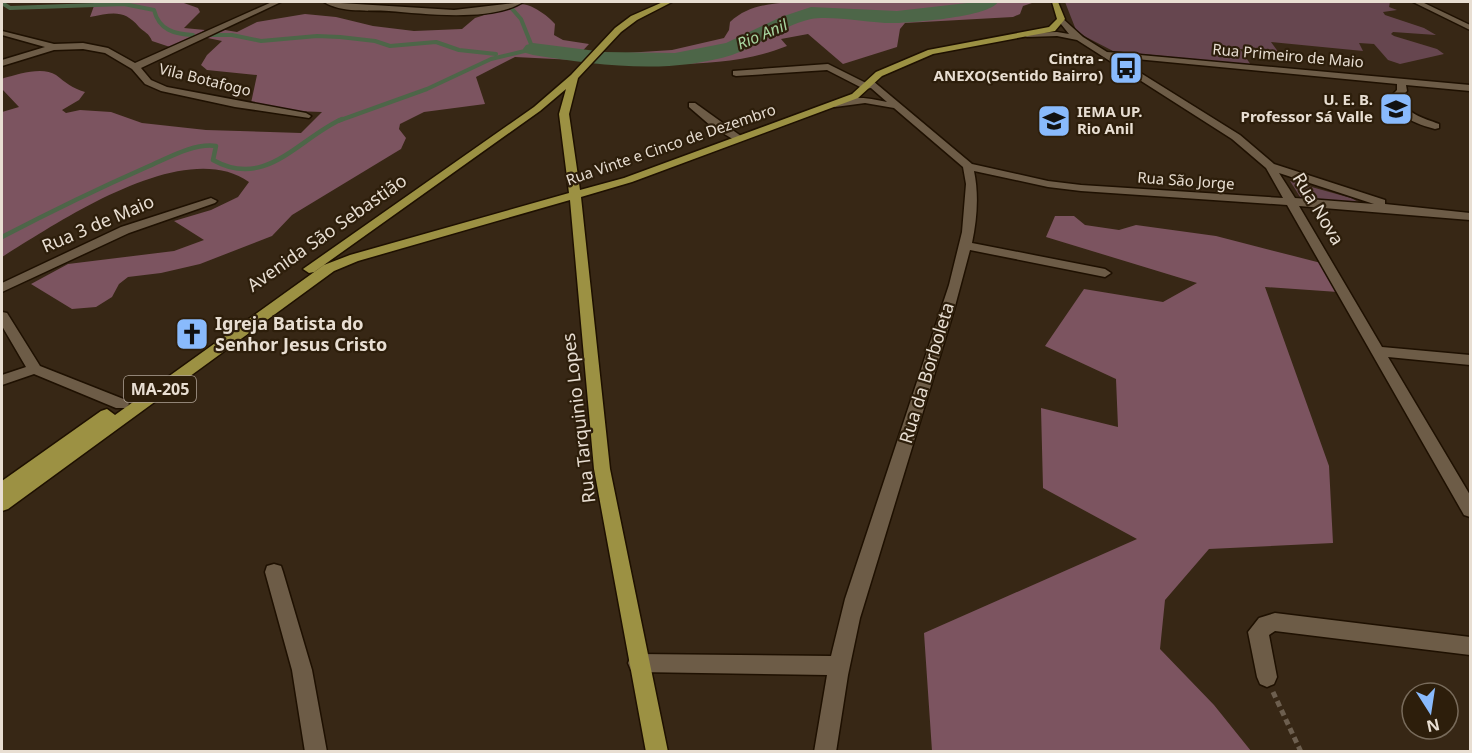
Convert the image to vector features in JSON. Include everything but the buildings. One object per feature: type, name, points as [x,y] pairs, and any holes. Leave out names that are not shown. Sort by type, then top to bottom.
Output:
[{"type":"main road","name":"Avenida São Sebastião","points":[[2,490],[537,109],[574,77],[625,25],[668,2]]},
{"type":"main road","name":"Rua Nova","points":[[1055,2],[1061,19]]},
{"type":"main road","name":"Rua Vinte e Cinco de Dezembro","points":[[319,273],[341,263],[400,245],[575,197],[628,180],[835,104],[860,93],[879,74],[931,52],[1052,29],[1061,19]]},
{"type":"main road","name":"Rua Tarquinio Lopes","points":[[574,77],[564,114],[575,197],[602,469],[653,750]]},
{"type":"main road","points":[[537,109],[554,106],[561,109],[564,114]]},
{"type":"main road","points":[[376,223],[371,235],[374,242],[384,245],[400,245]]},
{"type":"main road","name":"Avenida São Sebastião","points":[[2,504],[319,273]]},
{"type":"street","points":[[135,66],[277,2]]},
{"type":"street","points":[[328,2],[369,8],[453,13],[505,7],[517,2]]},
{"type":"street","points":[[1416,2],[1470,28]]},
{"type":"street","name":"Rua Nova","points":[[1061,19],[1080,39],[1236,137],[1260,155],[1270,166],[1380,351],[1470,510]]},
{"type":"street","name":"Vila Botafogo","points":[[2,33],[31,39],[53,47],[69,45],[98,48],[135,66],[148,82],[164,89],[306,116]]},
{"type":"street","name":"Rua Vinte e Cinco de Dezembro","points":[[1027,35],[1057,34],[1080,39]]},
{"type":"street","points":[[2,63],[53,47]]},
{"type":"street","name":"Rua Primeiro de Maio","points":[[1103,54],[1470,88]]},
{"type":"street","points":[[736,73],[828,67],[868,85],[968,166]]},
{"type":"street","points":[[1401,82],[1402,91],[1397,95],[1397,102],[1403,112],[1435,126]]},
{"type":"street","points":[[835,104],[865,100],[897,108]]},
{"type":"street","points":[[692,105],[715,124],[740,139]]},
{"type":"street","name":"Rua São Jorge","points":[[968,166],[1048,184],[1081,188],[1470,216]]},
{"type":"street","name":"Rua da Borboleta","points":[[825,752],[838,666],[854,600],[911,427],[964,245],[972,208],[973,184],[968,166]]},
{"type":"street","name":"Rua São Jorge","points":[[1270,166],[1404,210]]},
{"type":"street","name":"Rua 3 de Maio","points":[[2,288],[125,230],[211,201]]},
{"type":"street","points":[[964,245],[1105,273]]},
{"type":"street","points":[[2,316],[35,369],[121,404]]},
{"type":"street","points":[[1380,351],[1470,360]]},
{"type":"street","points":[[2,380],[35,369]]},
{"type":"street","points":[[274,572],[302,670],[316,752]]},
{"type":"street","points":[[1267,677],[1258,632],[1266,624],[1275,622],[1470,646]]},
{"type":"street","points":[[638,663],[838,666]]},
{"type":"path","points":[[1267,677],[1301,752]]},
{"type":"shaded area","points":[[181,2],[198,8],[200,12],[184,28],[205,30],[191,39],[170,47],[152,41],[148,34],[123,15],[90,17],[95,3]]},
{"type":"shaded area","points":[[790,2],[1035,2],[1023,6],[1020,14],[1013,17],[905,23],[900,29],[897,47],[843,64],[808,34],[781,39],[787,46],[765,53],[720,62],[673,64],[604,62],[610,54],[672,50],[724,38],[729,30],[730,22],[743,12],[765,5]]},
{"type":"shaded area","points":[[1065,2],[1390,2],[1389,7],[1397,10],[1383,12],[1385,15],[1424,28],[1436,35],[1393,32],[1391,34],[1437,49],[1444,54],[1400,64],[1388,60],[1374,44],[1359,43],[1363,51],[1271,42],[1279,53],[1240,49],[1251,65],[1113,51],[1076,30]]},
{"type":"shaded area","points":[[520,4],[534,8],[552,21],[555,24],[554,35],[563,40],[589,44],[574,60],[515,57],[476,77],[485,104],[424,112],[400,124],[399,129],[406,138],[401,149],[292,215],[272,236],[200,264],[161,273],[128,277],[119,284],[112,297],[96,307],[72,309],[31,284],[68,264],[174,251],[204,240],[174,221],[211,210],[238,197],[249,182],[222,171],[191,169],[157,176],[122,189],[56,224],[2,257],[2,112],[19,107],[2,89],[4,78],[30,72],[51,72],[69,85],[85,92],[79,100],[62,110],[66,113],[80,110],[111,112],[142,123],[206,130],[301,133],[322,112],[294,111],[251,103],[257,75],[207,70],[201,65],[207,55],[222,41],[203,37],[219,29],[237,32],[257,22],[305,14],[336,17],[373,26],[414,31],[462,29],[475,18]]},
{"type":"shaded area","points":[[1290,181],[1351,198],[1362,204],[1302,200]]},
{"type":"shaded area","points":[[1055,216],[1074,216],[1085,225],[1119,230],[1136,225],[1216,236],[1321,263],[1338,292],[1265,287],[1329,466],[1333,543],[1209,549],[1165,600],[1160,649],[1214,705],[1251,751],[932,751],[924,633],[1137,539],[1043,488],[1041,408],[1118,427],[1116,379],[1045,346],[1084,289],[1163,302],[1197,283],[1046,237]]},
{"type":"waterway","points":[[338,121],[427,89],[491,59],[533,49],[521,19],[506,2]]},
{"type":"waterway","name":"Rio Anil","points":[[533,49],[628,60],[675,59],[722,51],[811,13],[897,17],[967,9],[989,2]]},
{"type":"waterway","points":[[2,3],[10,8],[124,4],[154,10],[156,17],[168,30],[193,35]]},
{"type":"waterway","points":[[208,35],[232,35],[261,41],[317,36],[340,37],[375,41],[390,46],[436,42],[459,50],[496,54]]},
{"type":"waterway","points":[[338,121],[342,119]]},
{"type":"waterway","points":[[2,237],[92,192],[181,152],[198,147],[216,146],[213,160],[232,168],[249,169],[281,158],[338,121]]},
{"type":"place","name":"Cintra - ANEXO(Sentido Bairro)","points":[[1126,68]]},
{"type":"place","name":"U. E. B. Professor Sá Valle","points":[[1396,109]]},
{"type":"place","name":"IEMA UP. Rio Anil","points":[[1054,121]]},
{"type":"place","name":"Igreja Batista do Senhor Jesus Cristo","points":[[192,334]]}]
